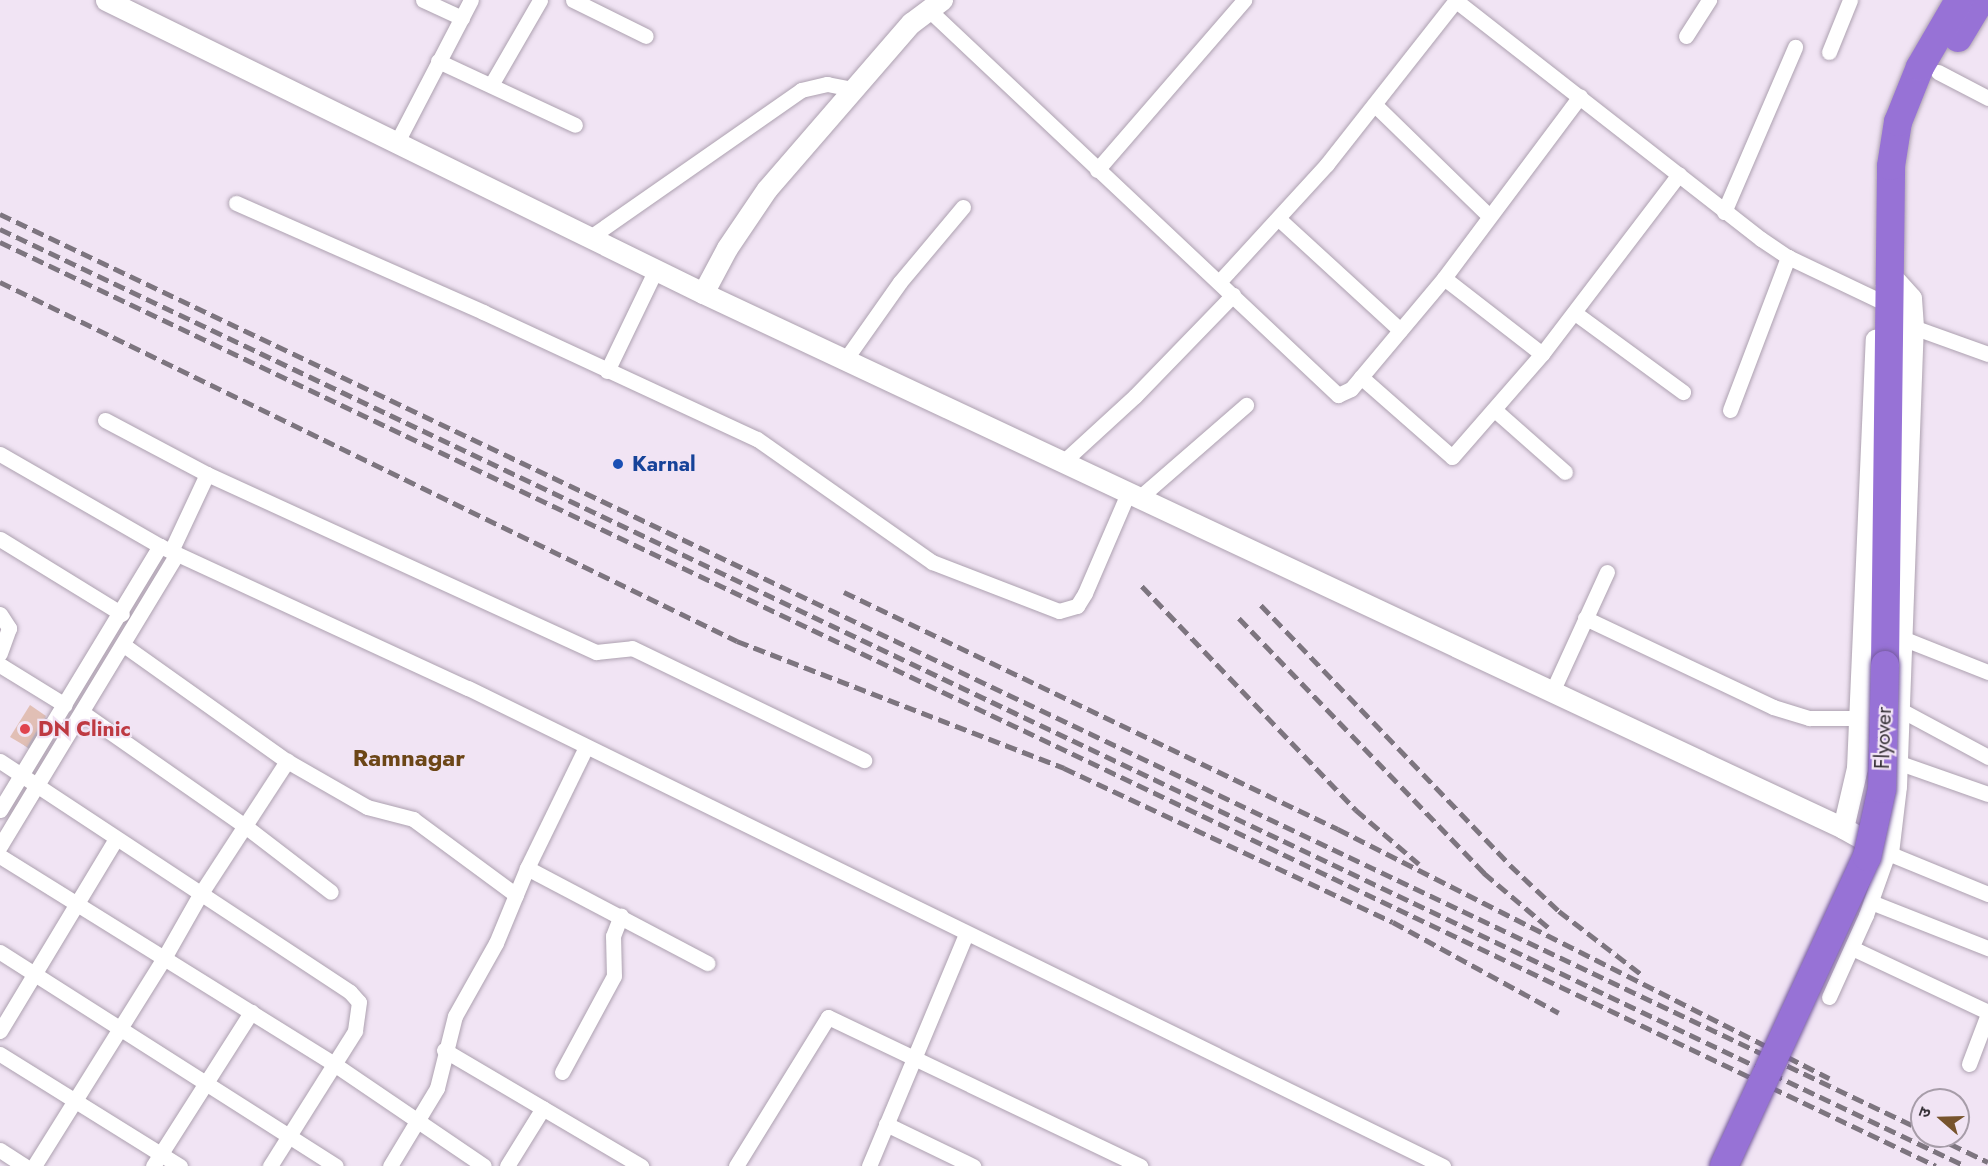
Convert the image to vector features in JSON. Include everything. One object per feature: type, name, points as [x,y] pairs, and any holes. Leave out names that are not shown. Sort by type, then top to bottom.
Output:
[{"type":"highway","points":[[1893,222],[1891,165],[1898,122],[1920,67],[1959,0]]},
{"type":"highway","points":[[1893,222],[1915,126],[1938,72],[1981,0]]},
{"type":"highway","name":"Flyover","points":[[1724,1166],[1868,857],[1882,789],[1887,291],[1893,222]]},
{"type":"street","points":[[106,0],[591,236],[703,293],[1843,828],[1888,853],[1988,894]]},
{"type":"street","points":[[423,0],[462,18]]},
{"type":"street","points":[[397,142],[471,0]]},
{"type":"street","points":[[490,85],[540,0]]},
{"type":"street","points":[[573,0],[646,36]]},
{"type":"street","points":[[1097,170],[1244,0]]},
{"type":"street","points":[[1220,282],[1280,220],[1375,105],[1456,0],[1679,174],[1724,212],[1788,257],[1911,298],[1913,327],[1897,762],[1888,853],[1871,902],[1829,997]]},
{"type":"street","points":[[1686,36],[1709,0]]},
{"type":"street","points":[[1829,52],[1850,0]]},
{"type":"street","points":[[703,293],[749,213],[852,89],[931,3],[1097,170],[1220,282],[1330,390],[1345,393],[1444,278],[1580,96]]},
{"type":"street","points":[[1724,212],[1795,48]]},
{"type":"street","points":[[438,62],[575,125]]},
{"type":"street","points":[[1938,72],[1988,98]]},
{"type":"street","points":[[591,236],[801,90],[827,84],[852,89]]},
{"type":"street","points":[[1375,105],[1489,216]]},
{"type":"street","points":[[1361,377],[1448,456],[1459,453],[1542,354],[1679,174]]},
{"type":"street","points":[[236,203],[607,371],[774,450],[932,562],[1059,611],[1077,606],[1134,496],[1246,405]]},
{"type":"street","points":[[845,360],[900,282],[963,207]]},
{"type":"street","points":[[1280,220],[1400,330]]},
{"type":"street","points":[[1730,410],[1788,257]]},
{"type":"street","points":[[607,371],[656,269]]},
{"type":"street","points":[[1444,278],[1542,354]]},
{"type":"street","points":[[1843,828],[1857,768],[1887,291]]},
{"type":"street","points":[[1063,462],[1135,396],[1233,295]]},
{"type":"street","points":[[1575,312],[1683,392]]},
{"type":"street","points":[[1913,327],[1988,354]]},
{"type":"street","points":[[1496,411],[1565,472]]},
{"type":"street","points":[[105,420],[207,474],[596,652],[632,648],[864,760]]},
{"type":"street","points":[[0,454],[170,551],[468,688],[585,749],[966,934],[1419,1161],[1443,1166]]},
{"type":"street","points":[[0,846],[125,646],[207,474]]},
{"type":"street","points":[[0,539],[122,614]]},
{"type":"street","points":[[0,810],[122,614],[170,551]]},
{"type":"street","points":[[1552,693],[1607,572]]},
{"type":"street","points":[[0,614],[9,628],[0,653]]},
{"type":"street","points":[[1585,618],[1773,707],[1809,718],[1859,718]]},
{"type":"street","points":[[1902,638],[1988,672]]},
{"type":"street","points":[[125,646],[287,761],[360,804],[413,819],[516,895]]},
{"type":"street","points":[[0,665],[65,705]]},
{"type":"street","points":[[1899,709],[1988,757]]},
{"type":"street","points":[[83,713],[245,826],[331,892]]},
{"type":"street","points":[[390,1166],[437,1088],[444,1050],[463,998],[496,943],[527,868],[585,749]]},
{"type":"street","points":[[0,761],[116,839],[201,892],[359,1002],[355,1030],[270,1166]]},
{"type":"street","points":[[34,1166],[164,958],[201,892],[287,761]]},
{"type":"street","points":[[1897,762],[1988,794]]},
{"type":"street","points":[[0,1031],[79,905],[116,839]]},
{"type":"street","points":[[0,856],[334,1064],[484,1166]]},
{"type":"street","points":[[527,868],[621,915],[706,963]]},
{"type":"street","points":[[1871,902],[1988,948]]},
{"type":"street","points":[[562,1072],[614,976],[614,936],[621,915]]},
{"type":"street","points":[[869,1166],[966,934]]},
{"type":"street","points":[[1852,948],[1988,1013],[1969,1064]]},
{"type":"street","points":[[0,952],[290,1133],[336,1166]]},
{"type":"street","points":[[157,1160],[251,1012]]},
{"type":"street","points":[[736,1166],[828,1017],[914,1055],[1140,1166]]},
{"type":"street","points":[[444,1050],[543,1108],[622,1161],[641,1166]]},
{"type":"street","points":[[0,1054],[75,1100],[157,1160],[180,1166]]},
{"type":"street","points":[[507,1166],[543,1108]]},
{"type":"street","points":[[886,1124],[972,1166]]},
{"type":"street","points":[[0,1150],[25,1166]]},
{"type":"building","points":[[30,705],[46,716],[27,747],[10,737]]},
{"type":"railway","points":[[0,214],[1910,1124]]},
{"type":"railway","points":[[0,229],[1965,1166]]},
{"type":"railway","points":[[0,242],[1936,1166]]},
{"type":"railway","points":[[0,282],[737,641],[1064,768],[1393,922],[1559,1013]]},
{"type":"railway","points":[[1142,586],[1356,810],[1419,864]]},
{"type":"railway","points":[[844,592],[1338,829],[1829,1078]]},
{"type":"railway","points":[[1261,605],[1510,865],[1559,911],[1641,974]]},
{"type":"railway","points":[[1239,618],[1484,873],[1548,927]]},
{"type":"railway","points":[[1959,1148],[1988,1162]]},
{"type":"place","name":"Karnal","points":[[618,464]]},
{"type":"place","name":"DN Clinic","points":[[25,729]]},
{"type":"district","name":"Ramnagar","points":[[409,758]]}]
